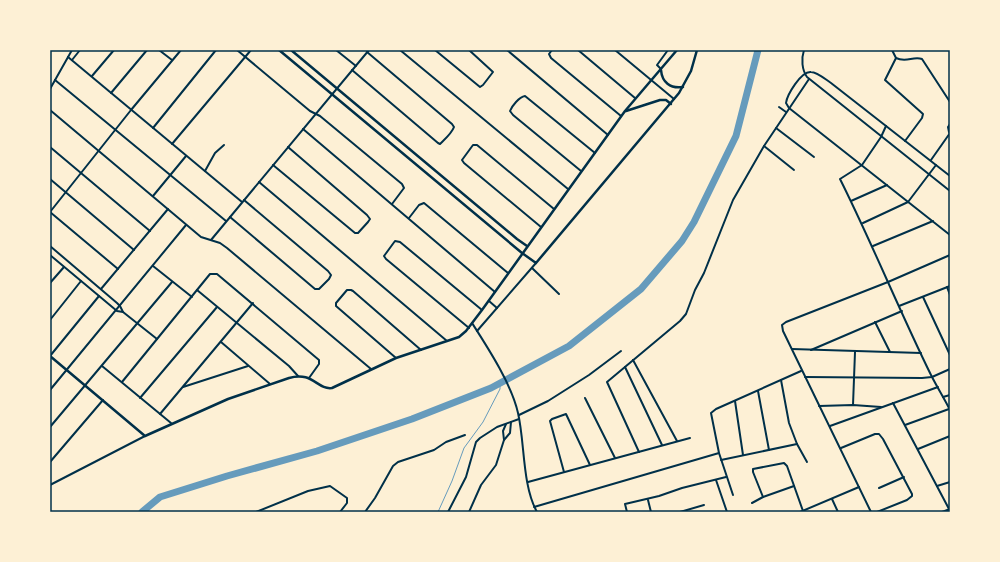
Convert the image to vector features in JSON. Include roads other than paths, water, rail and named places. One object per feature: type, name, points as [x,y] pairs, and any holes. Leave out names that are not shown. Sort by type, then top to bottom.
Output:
[{"type":"street","points":[[50,88],[72,50]]},
{"type":"street","points":[[72,60],[80,50]]},
{"type":"street","points":[[92,76],[114,50]]},
{"type":"street","points":[[111,93],[147,50]]},
{"type":"street","points":[[159,50],[173,60]]},
{"type":"street","points":[[118,269],[50,212],[181,50]]},
{"type":"street","points":[[153,128],[216,50]]},
{"type":"street","points":[[238,50],[310,111],[320,116],[402,184],[404,188],[392,204]]},
{"type":"street","points":[[172,144],[251,50]]},
{"type":"street","points":[[279,50],[522,253],[536,263]]},
{"type":"street","points":[[291,50],[527,246]]},
{"type":"street","points":[[336,50],[356,66]]},
{"type":"street","points":[[400,50],[568,189]]},
{"type":"street","points":[[435,50],[480,86],[483,85],[493,72],[470,50]]},
{"type":"street","points":[[507,50],[608,135]]},
{"type":"street","points":[[552,50],[549,55],[551,58],[621,116]]},
{"type":"street","points":[[578,50],[635,98]]},
{"type":"street","points":[[615,50],[674,99]]},
{"type":"street","points":[[668,50],[657,65],[661,70],[662,77],[667,84],[674,88],[683,87]]},
{"type":"street","points":[[50,485],[170,423],[228,399],[298,376],[309,378],[329,388],[396,358],[459,337],[469,328],[621,116],[677,50]]},
{"type":"street","points":[[477,331],[671,104],[683,87],[691,71],[697,50]]},
{"type":"street","points":[[804,50],[802,61],[805,74],[809,79],[950,191]]},
{"type":"street","points":[[892,50],[896,58],[904,61],[917,58],[922,59],[950,102]]},
{"type":"street","points":[[210,240],[333,94],[337,88],[352,70],[356,66],[368,51],[453,125],[453,130],[440,144],[352,70]]},
{"type":"street","points":[[68,57],[204,171],[328,271],[331,275],[329,279],[319,289],[317,290],[313,288],[230,217]]},
{"type":"street","points":[[896,58],[885,80],[923,114],[922,118],[905,141]]},
{"type":"street","points":[[950,176],[831,83],[813,72],[805,74],[793,87],[788,96],[786,103],[789,108],[950,235]]},
{"type":"street","points":[[639,452],[607,382],[675,326],[686,314],[733,200],[764,146],[809,79]]},
{"type":"street","points":[[55,80],[226,221]]},
{"type":"street","points":[[581,171],[513,115],[510,111],[512,108],[522,96],[527,97],[595,153]]},
{"type":"street","points":[[625,111],[660,100],[666,100],[671,104]]},
{"type":"street","points":[[779,107],[786,112]]},
{"type":"street","points":[[50,110],[200,236],[228,248],[371,369]]},
{"type":"street","points":[[931,160],[950,133],[948,127],[950,124]]},
{"type":"street","points":[[886,126],[882,136],[862,165],[840,179],[873,246],[932,377],[950,409],[905,425]]},
{"type":"street","points":[[776,128],[814,157]]},
{"type":"street","points":[[303,129],[495,292]]},
{"type":"street","points":[[204,171],[216,153],[224,145]]},
{"type":"street","points":[[541,227],[464,163],[462,160],[464,157],[473,145],[477,145],[554,208]]},
{"type":"street","points":[[764,146],[794,170]]},
{"type":"street","points":[[50,147],[150,231]]},
{"type":"street","points":[[273,165],[352,231],[356,234],[360,231],[369,220],[367,216],[288,147]]},
{"type":"street","points":[[153,196],[186,156]]},
{"type":"street","points":[[862,224],[908,202],[936,165]]},
{"type":"street","points":[[50,179],[134,250]]},
{"type":"street","points":[[259,182],[447,342]]},
{"type":"street","points":[[851,201],[887,185]]},
{"type":"street","points":[[409,218],[422,203],[426,205],[508,273]]},
{"type":"street","points":[[101,289],[168,209]]},
{"type":"street","points":[[873,246],[933,221]]},
{"type":"street","points":[[50,390],[186,225]]},
{"type":"street","points":[[469,328],[386,259],[384,256],[385,252],[395,241],[400,242],[482,310]]},
{"type":"street","points":[[50,246],[120,306],[123,312],[157,339]]},
{"type":"street","points":[[50,255],[116,311],[123,312]]},
{"type":"street","points":[[871,512],[802,371],[783,331],[782,325],[786,322],[888,282],[950,255]]},
{"type":"street","points":[[153,266],[192,297]]},
{"type":"street","points":[[50,283],[64,267]]},
{"type":"street","points":[[532,268],[559,294]]},
{"type":"street","points":[[122,382],[210,274],[217,274],[317,358],[319,362],[309,378]]},
{"type":"street","points":[[50,320],[81,281]]},
{"type":"street","points":[[50,427],[172,282]]},
{"type":"street","points":[[899,306],[950,286]]},
{"type":"street","points":[[946,287],[950,295]]},
{"type":"street","points":[[197,290],[289,366],[298,376]]},
{"type":"street","points":[[396,358],[335,304],[347,290],[353,291],[421,350]]},
{"type":"street","points":[[99,296],[50,356],[145,436]]},
{"type":"street","points":[[923,297],[950,355]]},
{"type":"street","points":[[488,301],[497,308]]},
{"type":"street","points":[[160,414],[253,304]]},
{"type":"street","points":[[140,398],[217,306]]},
{"type":"street","points":[[809,350],[902,311]]},
{"type":"street","points":[[875,322],[890,352]]},
{"type":"street","points":[[472,323],[489,350],[512,393],[519,415],[528,482],[534,507],[537,512]]},
{"type":"street","points":[[221,342],[271,385]]},
{"type":"street","points":[[792,349],[921,353]]},
{"type":"street","points":[[519,415],[548,401],[589,376],[621,352]]},
{"type":"street","points":[[853,405],[855,352]]},
{"type":"street","points":[[633,360],[678,441]]},
{"type":"street","points":[[102,366],[170,423]]},
{"type":"street","points":[[183,387],[248,366]]},
{"type":"street","points":[[624,367],[662,446]]},
{"type":"street","points":[[805,376],[922,378],[932,377],[950,369]]},
{"type":"street","points":[[733,495],[719,453],[711,413],[716,409],[802,371]]},
{"type":"street","points":[[781,380],[789,424],[797,444],[807,462]]},
{"type":"street","points":[[830,426],[938,386]]},
{"type":"street","points":[[758,391],[769,450]]},
{"type":"street","points":[[943,397],[950,395]]},
{"type":"street","points":[[585,398],[615,458]]},
{"type":"street","points":[[50,462],[103,400]]},
{"type":"street","points":[[734,401],[743,455]]},
{"type":"street","points":[[893,403],[950,509],[942,512]]},
{"type":"street","points":[[819,406],[853,405],[882,407]]},
{"type":"street","points":[[564,472],[550,422],[552,419],[566,414],[590,465]]},
{"type":"street","points":[[448,512],[466,477],[476,442],[485,433],[519,419]]},
{"type":"street","points":[[469,512],[481,485],[496,465],[504,440],[510,433],[511,422]]},
{"type":"street","points":[[504,440],[503,431],[507,424]]},
{"type":"street","points":[[841,448],[871,435],[879,434],[883,439],[904,477],[912,496],[907,500],[877,512]]},
{"type":"street","points":[[365,512],[375,498],[393,466],[398,462],[434,450],[446,442],[464,435]]},
{"type":"street","points":[[918,449],[950,436]]},
{"type":"street","points":[[528,482],[690,438]]},
{"type":"street","points":[[721,460],[797,444]]},
{"type":"street","points":[[534,507],[719,453]]},
{"type":"street","points":[[763,497],[752,469],[784,463],[787,466],[794,486],[801,512],[808,511],[858,487]]},
{"type":"street","points":[[627,512],[625,504],[727,477]]},
{"type":"street","points":[[879,488],[904,477]]},
{"type":"street","points":[[716,480],[726,512]]},
{"type":"street","points":[[937,486],[950,482]]},
{"type":"street","points":[[256,512],[308,491],[330,486],[348,500],[340,512]]},
{"type":"street","points":[[752,503],[763,497],[794,486]]},
{"type":"street","points":[[648,499],[652,512]]},
{"type":"street","points":[[832,499],[838,512]]},
{"type":"street","points":[[680,512],[704,505]]},
{"type":"waterway","points":[[142,512],[160,497],[227,476],[317,451],[412,419],[491,388],[569,346],[641,289],[682,241],[694,222],[736,136],[758,50]]},
{"type":"waterway","points":[[438,512],[452,481],[464,448],[483,422],[500,389],[500,383]]}]
